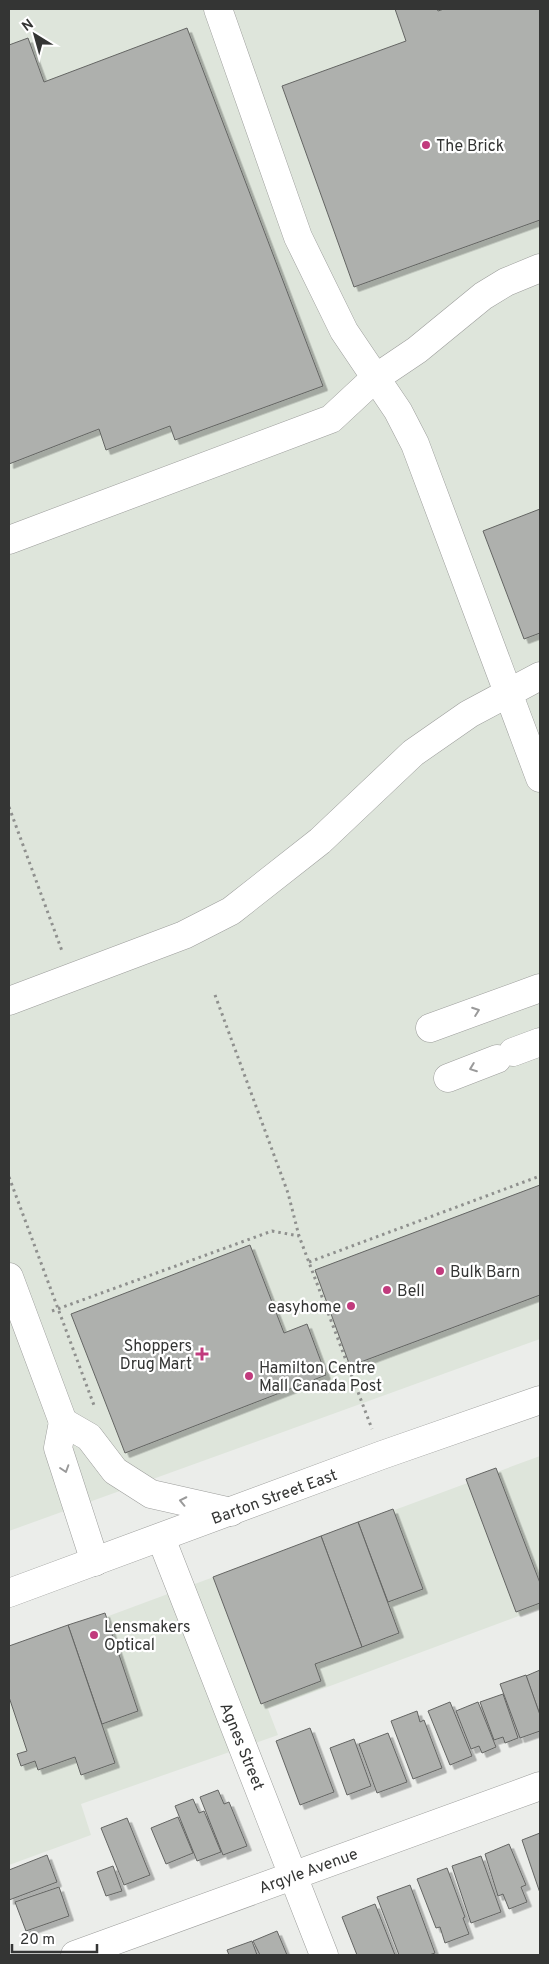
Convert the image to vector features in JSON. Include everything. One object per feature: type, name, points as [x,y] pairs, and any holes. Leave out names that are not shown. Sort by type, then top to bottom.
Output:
[{"type":"street","points":[[218,9],[298,237],[344,331],[374,379],[398,412],[415,444],[540,778]]},
{"type":"street","points":[[9,540],[331,419],[374,379],[417,350],[483,296],[506,282],[540,268]]},
{"type":"street","points":[[9,1001],[184,935],[231,911],[320,842],[413,753],[452,725],[507,692],[540,676]]},
{"type":"street","points":[[430,1028],[540,988]]},
{"type":"street","points":[[448,1078],[540,1042]]},
{"type":"street","points":[[9,1277],[64,1422],[58,1448],[95,1562]]},
{"type":"street","name":"Barton Street East","points":[[9,1593],[382,1455],[540,1400]]},
{"type":"street","points":[[64,1422],[89,1437],[115,1471],[151,1494],[231,1512]]},
{"type":"street","name":"Agnes Street","points":[[161,1538],[324,1955]]},
{"type":"street","name":"Argyle Avenue","points":[[76,1955],[540,1786]]},
{"type":"path","points":[[9,807],[63,954]]},
{"type":"path","points":[[215,995],[288,1193],[299,1236],[382,1455]]},
{"type":"path","points":[[309,1262],[540,1176]]},
{"type":"path","points":[[9,1177],[98,1416]]},
{"type":"path","points":[[26,1322],[59,1308],[272,1231],[299,1236]]},
{"type":"shaded area","points":[[9,9],[540,9],[540,1339],[9,1531]]},
{"type":"shaded area","points":[[540,1456],[540,1608],[268,1709],[278,1735],[81,1804],[91,1835],[9,1865],[9,1653]]},
{"type":"building","points":[[395,9],[437,9],[438,11],[444,9],[540,9],[540,220],[354,287],[282,86],[406,41]]},
{"type":"building","points":[[187,28],[323,386],[175,440],[170,426],[106,450],[99,429],[9,464],[9,45],[28,38],[44,82]]},
{"type":"building","points":[[540,509],[540,633],[524,639],[483,531]]},
{"type":"building","points":[[540,1185],[540,1295],[350,1366],[315,1270]]},
{"type":"building","name":"Shoppers Drug Mart","points":[[250,1245],[284,1333],[307,1324],[326,1375],[125,1453],[71,1314]]},
{"type":"building","points":[[496,1468],[540,1583],[540,1603],[516,1612],[466,1479]]},
{"type":"building","points":[[393,1509],[423,1589],[388,1602],[358,1522]]},
{"type":"building","points":[[358,1522],[399,1633],[362,1647],[321,1536]]},
{"type":"building","points":[[321,1536],[362,1647],[315,1664],[321,1681],[261,1704],[213,1577]]},
{"type":"building","points":[[105,1613],[138,1711],[102,1724],[68,1625]]},
{"type":"building","points":[[68,1625],[115,1763],[81,1775],[75,1757],[38,1770],[35,1761],[21,1766],[17,1754],[27,1751],[9,1697],[9,1646]]},
{"type":"building","points":[[540,1670],[540,1715],[526,1676]]},
{"type":"building","points":[[526,1675],[540,1715],[540,1731],[520,1738],[500,1684]]},
{"type":"building","points":[[503,1694],[518,1738],[505,1743],[503,1737],[494,1740],[480,1702]]},
{"type":"building","points":[[450,1702],[472,1756],[450,1765],[428,1711]]},
{"type":"building","points":[[478,1702],[496,1747],[482,1753],[479,1746],[471,1749],[456,1711]]},
{"type":"building","points":[[417,1711],[420,1722],[424,1720],[442,1768],[413,1779],[391,1721]]},
{"type":"building","points":[[310,1728],[334,1792],[300,1805],[276,1741]]},
{"type":"building","points":[[388,1733],[407,1782],[377,1793],[359,1744]]},
{"type":"building","points":[[354,1739],[371,1786],[347,1795],[330,1748]]},
{"type":"building","points":[[218,1790],[224,1804],[229,1802],[247,1846],[223,1855],[200,1797]]},
{"type":"building","points":[[193,1799],[199,1813],[204,1811],[221,1852],[197,1861],[175,1806]]},
{"type":"building","points":[[178,1817],[193,1853],[166,1864],[151,1828]]},
{"type":"building","points":[[127,1818],[150,1875],[124,1885],[101,1828]]},
{"type":"building","points":[[540,1833],[540,1893],[522,1840]]},
{"type":"building","points":[[509,1844],[526,1885],[521,1887],[527,1902],[509,1909],[503,1894],[498,1896],[485,1854]]},
{"type":"building","points":[[47,1855],[57,1882],[9,1900],[9,1870]]},
{"type":"building","points":[[481,1856],[501,1912],[471,1923],[452,1866]]},
{"type":"building","points":[[113,1866],[122,1891],[106,1896],[97,1872]]},
{"type":"building","points":[[447,1868],[465,1917],[463,1918],[469,1934],[445,1943],[440,1927],[436,1928],[417,1879]]},
{"type":"building","points":[[410,1885],[435,1953],[429,1955],[399,1955],[377,1897]]},
{"type":"building","points":[[59,1887],[69,1916],[26,1931],[15,1902]]},
{"type":"building","points":[[375,1904],[395,1955],[357,1955],[342,1917]]},
{"type":"building","points":[[277,1931],[287,1955],[260,1955],[253,1941]]},
{"type":"building","points":[[252,1941],[257,1955],[229,1955],[227,1950]]},
{"type":"place","name":"The Brick","points":[[426,145]]},
{"type":"place","name":"Bulk Barn","points":[[440,1271]]},
{"type":"place","name":"Bell","points":[[387,1290]]},
{"type":"place","name":"easyhome","points":[[351,1306]]},
{"type":"place","name":"Shoppers Drug Mart","points":[[202,1354]]},
{"type":"place","name":"Hamilton Centre Mall Canada Post","points":[[249,1376]]},
{"type":"place","name":"Lensmakers Optical","points":[[94,1635]]}]
